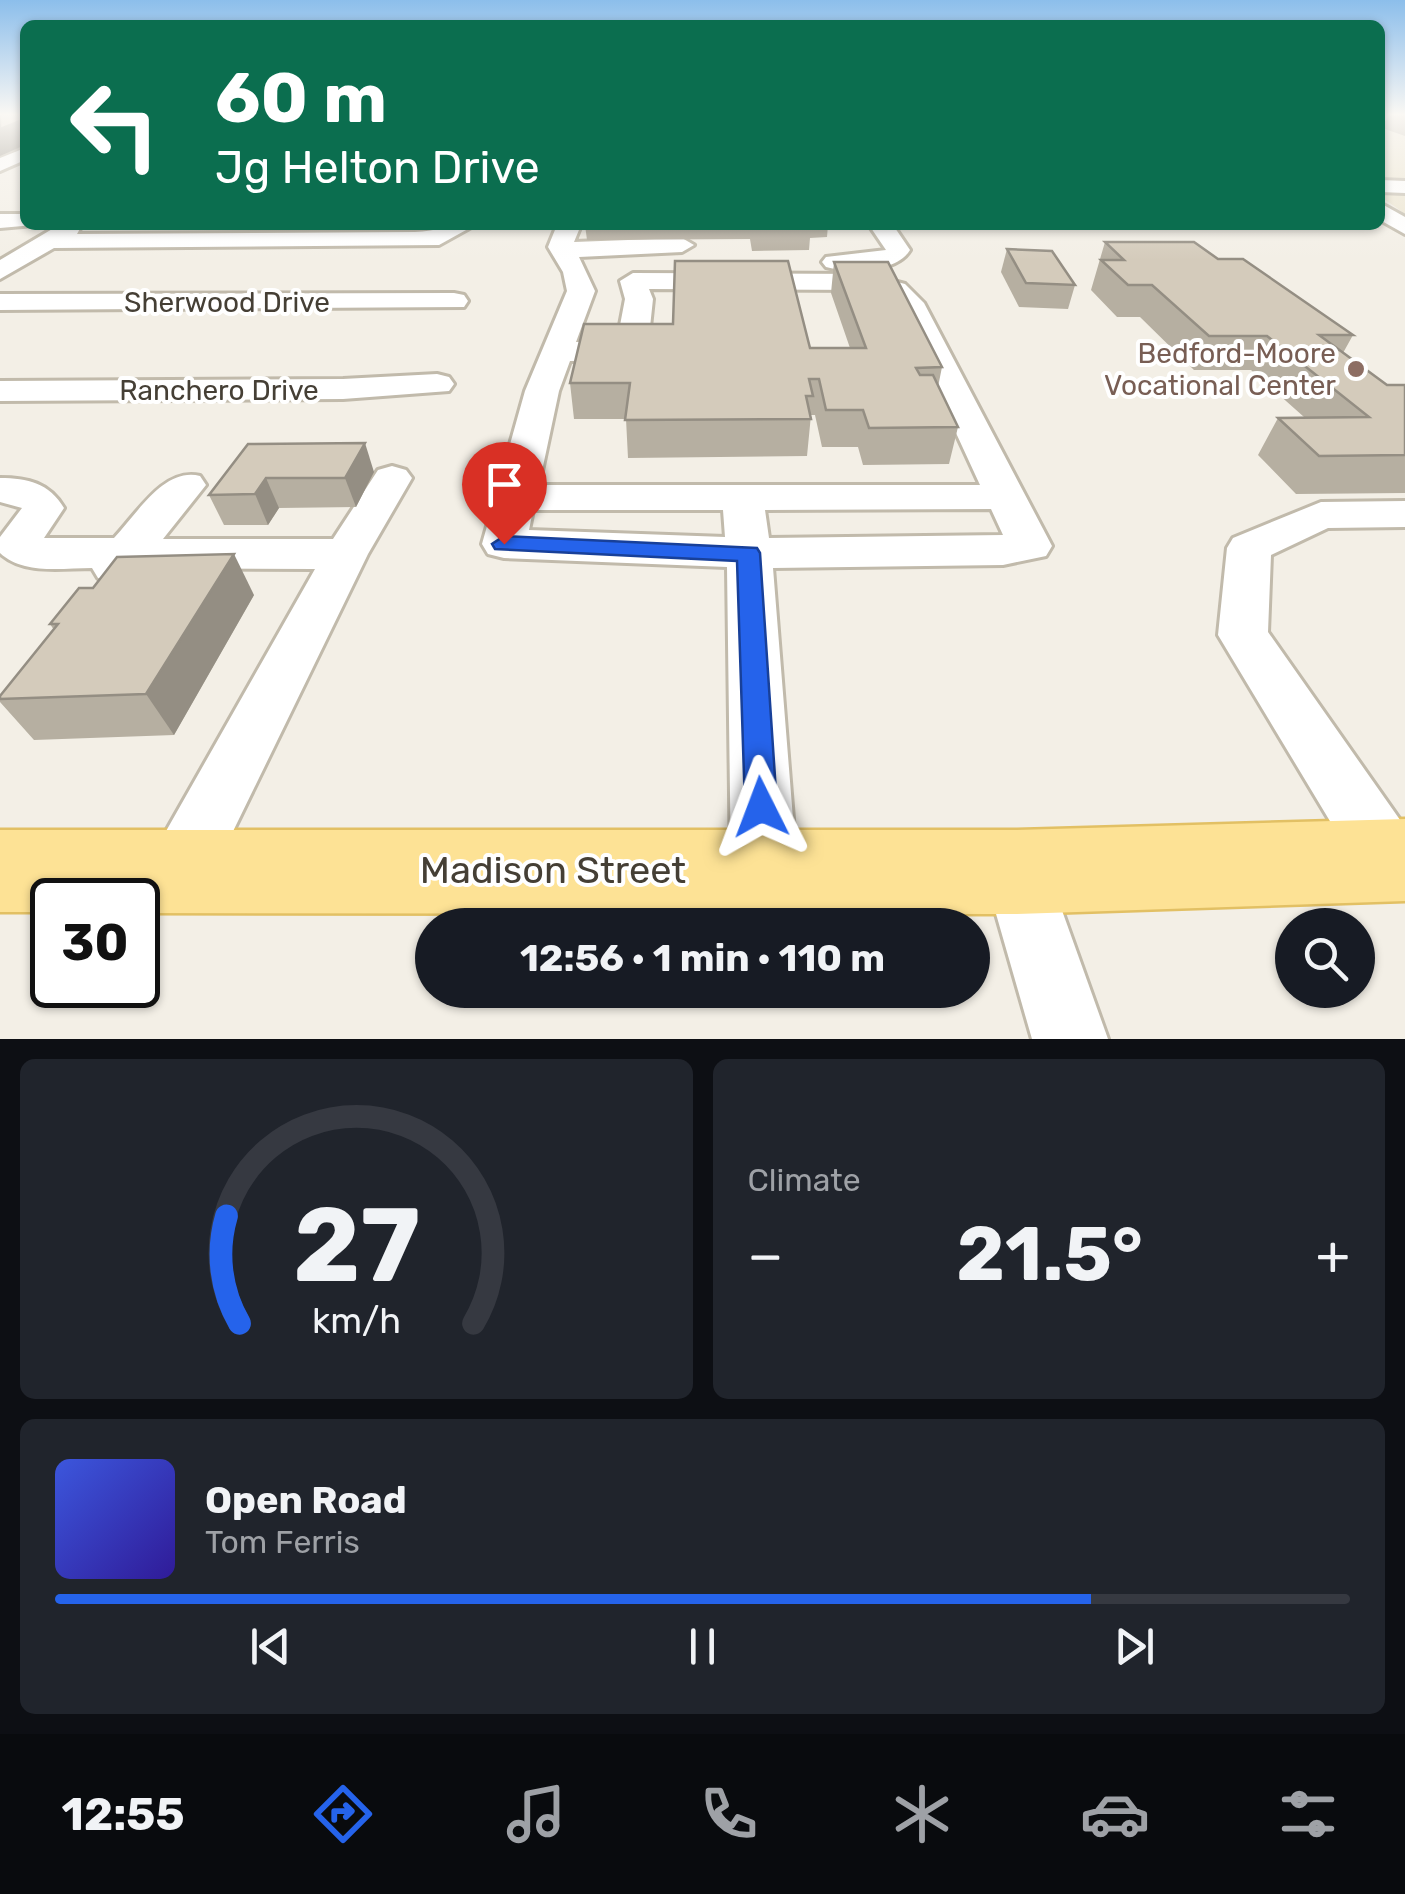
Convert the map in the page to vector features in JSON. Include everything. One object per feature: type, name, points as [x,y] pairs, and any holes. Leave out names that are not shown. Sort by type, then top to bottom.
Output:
[{"type":"main road","name":"Madison Street","points":[[0,871],[1018,872],[1397,860]]},
{"type":"street","points":[[0,271],[66,230]]},
{"type":"street","points":[[50,241],[415,239],[439,238],[454,230]]},
{"type":"street","points":[[809,272],[901,292],[1030,546],[1002,550],[748,553],[504,544],[542,391],[557,352],[607,286],[809,272],[882,260],[898,250],[884,230]]},
{"type":"street","points":[[557,352],[622,351],[632,346],[638,299],[576,272],[566,238],[682,245]]},
{"type":"street","name":"Sherwood Drive","points":[[0,302],[454,300]]},
{"type":"street","name":"Ranchero Drive","points":[[0,391],[343,389],[437,384]]},
{"type":"street","points":[[180,870],[346,554],[392,478]]},
{"type":"street","points":[[88,598],[186,485]]},
{"type":"street","points":[[0,490],[30,494],[42,502],[43,508],[17,545],[28,554],[346,554]]},
{"type":"street","points":[[515,498],[1005,497]]},
{"type":"street","points":[[743,498],[764,869]]},
{"type":"street","points":[[1397,860],[1243,634],[1248,548],[1320,515],[1405,514]]},
{"type":"street","points":[[1018,872],[1070,1039]]},
{"type":"shaded area","points":[[1385,162],[1405,162],[1405,214],[1385,200]]},
{"type":"building","points":[[1105,242],[1194,242],[1218,259],[1243,259],[1353,335],[1319,335],[1387,385],[1405,385],[1405,455],[1319,456],[1278,418],[1369,417],[1267,336],[1209,336],[1152,285],[1128,285],[1101,260],[1124,260]]},
{"type":"building","points":[[1007,249],[1052,251],[1075,285],[1026,283]]},
{"type":"building","points":[[675,261],[788,261],[810,348],[866,348],[834,262],[888,262],[942,367],[916,368],[920,375],[933,375],[958,427],[869,428],[863,410],[826,410],[819,379],[809,379],[813,396],[806,396],[811,419],[625,420],[630,383],[570,383],[584,324],[673,324]]},
{"type":"building","points":[[365,443],[345,478],[266,478],[255,494],[209,495],[248,444]]},
{"type":"building","points":[[234,554],[146,694],[0,699],[58,624],[50,624],[79,588],[93,588],[117,557]]},
{"type":"place","name":"Bedford-Moore Vocational Center","points":[[1356,369]]},
{"type":"route","points":[[504,544],[748,553],[761,807]]}]
